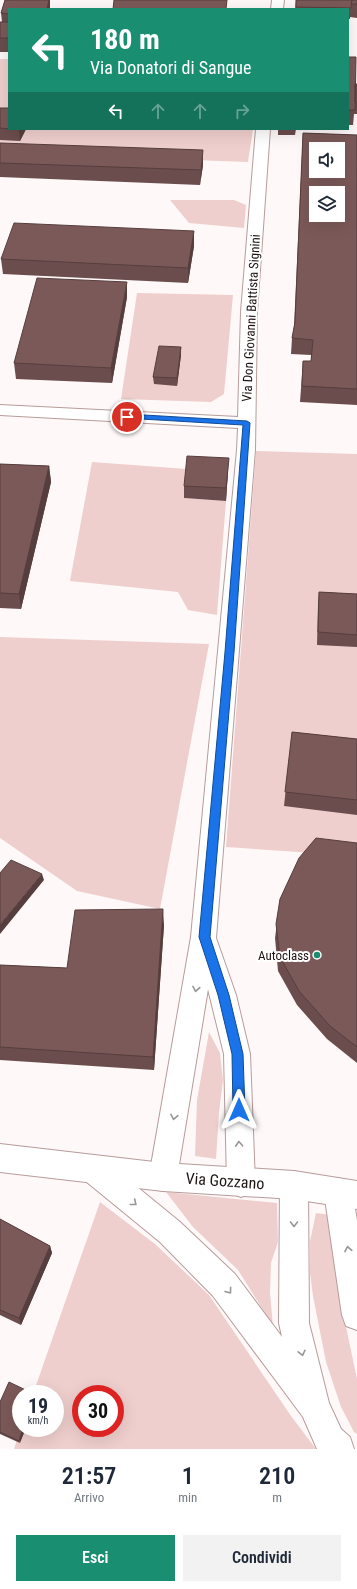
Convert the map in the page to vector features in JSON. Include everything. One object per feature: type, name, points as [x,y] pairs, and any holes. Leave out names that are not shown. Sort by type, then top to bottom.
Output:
[{"type":"street","name":"Via Don Giovanni Battista Signini","points":[[163,1177],[204,937],[230,652],[247,423],[249,312],[263,130]]},
{"type":"street","points":[[0,410],[247,423]]},
{"type":"street","name":"Via Don Giovanni Battista Signini","points":[[204,937],[223,995],[237,1054],[241,1182]]},
{"type":"street","name":"Via Gozzano","points":[[0,1158],[163,1177],[294,1185],[348,1193]]},
{"type":"street","points":[[93,1169],[170,1232],[224,1285],[314,1406],[330,1440],[338,1449]]},
{"type":"street","points":[[294,1185],[294,1323],[314,1406]]},
{"type":"street","points":[[348,1193],[357,1315]]},
{"type":"shaded area","points":[[0,59],[8,59],[8,130],[253,130],[248,162],[0,153]]},
{"type":"shaded area","points":[[170,200],[234,200],[246,205],[244,228],[189,223]]},
{"type":"shaded area","points":[[137,293],[233,295],[224,394],[211,402],[121,399]]},
{"type":"shaded area","points":[[256,451],[357,454],[357,856],[226,847]]},
{"type":"shaded area","points":[[92,462],[187,469],[184,498],[226,501],[217,615],[188,610],[178,592],[70,581]]},
{"type":"shaded area","points":[[0,637],[209,644],[160,909],[77,891],[0,838]]},
{"type":"shaded area","points":[[209,1032],[220,1053],[223,1080],[216,1159],[195,1156],[197,1100]]},
{"type":"shaded area","points":[[166,1192],[277,1203],[278,1242],[271,1263],[270,1293],[273,1326],[238,1270],[193,1227]]},
{"type":"shaded area","points":[[100,1202],[155,1244],[209,1295],[291,1416],[316,1449],[14,1449],[18,1437],[64,1437],[64,1385],[36,1385]]},
{"type":"shaded area","points":[[316,1213],[331,1215],[341,1303],[357,1379],[357,1434],[354,1432],[341,1407],[326,1362],[313,1296],[310,1273],[310,1241]]},
{"type":"building","points":[[5,0],[49,0],[47,8],[8,8],[8,14],[1,13]]},
{"type":"building","points":[[114,0],[227,0],[226,8],[113,8]]},
{"type":"building","points":[[296,0],[352,0],[351,8],[296,7]]},
{"type":"building","points":[[352,0],[357,0],[357,4],[351,4]]},
{"type":"building","points":[[0,22],[8,22],[8,38],[0,38]]},
{"type":"building","points":[[349,57],[356,57],[355,110],[349,110]]},
{"type":"building","points":[[355,84],[357,84],[357,103],[355,102]]},
{"type":"building","points":[[0,108],[8,108],[8,129],[0,128]]},
{"type":"building","points":[[303,133],[357,135],[357,389],[302,386],[303,361],[311,361],[313,340],[292,338],[295,322]]},
{"type":"building","points":[[0,143],[203,150],[201,170],[0,163]]},
{"type":"building","points":[[14,223],[194,231],[188,268],[1,259]]},
{"type":"building","points":[[37,278],[127,282],[111,368],[14,363]]},
{"type":"building","points":[[159,346],[181,347],[177,378],[153,377]]},
{"type":"building","points":[[187,456],[229,458],[226,488],[184,486]]},
{"type":"building","points":[[0,464],[49,466],[19,594],[0,593]]},
{"type":"building","points":[[319,592],[357,594],[357,635],[318,632]]},
{"type":"building","points":[[292,732],[357,739],[357,800],[285,792]]},
{"type":"building","name":"Autoclass","points":[[316,838],[357,843],[357,1047],[330,1026],[299,991],[280,957],[276,924],[280,899],[299,858]]},
{"type":"building","points":[[11,860],[42,874],[0,925],[0,873]]},
{"type":"building","points":[[163,909],[153,1057],[0,1047],[0,965],[67,968],[75,910]]},
{"type":"building","points":[[0,1219],[50,1246],[19,1318],[0,1310]]},
{"type":"building","points":[[9,1382],[15,1385],[12,1385],[12,1437],[20,1437],[19,1441],[0,1432],[0,1402]]},
{"type":"place","name":"Autoclass","points":[[317,955]]},
{"type":"route","points":[[127,417],[247,423],[230,652],[204,937],[223,995],[237,1054],[239,1110]]}]
